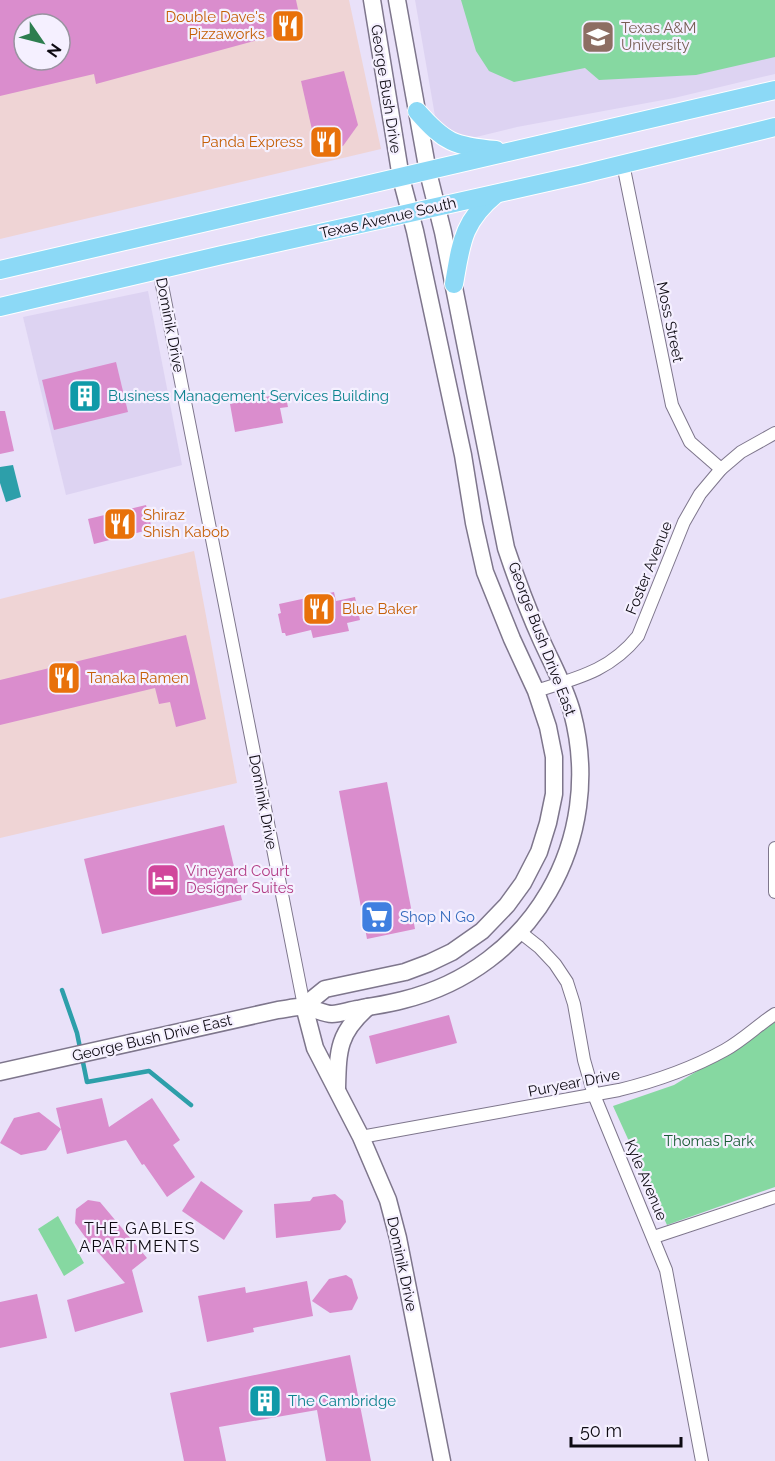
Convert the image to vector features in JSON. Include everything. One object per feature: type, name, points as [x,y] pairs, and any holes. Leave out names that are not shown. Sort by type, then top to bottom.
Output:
[{"type":"main road","points":[[0,270],[775,90]]},
{"type":"main road","points":[[417,111],[445,140],[476,148],[510,151]]},
{"type":"main road","name":"Texas Avenue South","points":[[0,307],[496,194],[775,127]]},
{"type":"main road","points":[[454,284],[467,226],[477,211],[496,194]]},
{"type":"street","name":"George Bush Drive","points":[[372,0],[401,178]]},
{"type":"street","name":"George Bush Drive","points":[[397,0],[428,172]]},
{"type":"street","name":"Moss Street","points":[[623,164],[672,405],[690,442],[721,469]]},
{"type":"street","name":"George Bush Drive East","points":[[0,1072],[267,1012],[304,1006],[331,1014],[404,1000],[442,988],[493,956],[520,932],[553,886],[569,848],[579,809],[578,739],[572,710],[518,584],[506,548],[454,284],[428,172]]},
{"type":"street","name":"George Bush Drive East","points":[[304,1006],[325,989],[405,972],[452,952],[482,931],[513,898],[523,883],[539,852],[554,794],[554,758],[548,727],[536,691],[485,572],[463,455],[401,178]]},
{"type":"street","name":"Dominik Drive","points":[[159,270],[304,1006],[315,1048],[361,1137],[388,1200],[398,1238],[442,1461]]},
{"type":"street","name":"Foster Avenue","points":[[536,691],[610,664],[627,650],[638,636],[684,522],[700,494],[721,469],[741,452],[775,433]]},
{"type":"street","points":[[775,848],[775,892]]},
{"type":"street","name":"Kyle Avenue","points":[[520,932],[555,964],[567,982],[594,1095],[666,1270],[702,1461]]},
{"type":"street","points":[[337,1089],[338,1057],[345,1032],[356,1017],[368,1007]]},
{"type":"street","name":"Puryear Drive","points":[[361,1137],[594,1095],[656,1081],[727,1049],[775,1014]]},
{"type":"street","points":[[654,1237],[775,1197]]},
{"type":"shaded area","points":[[0,0],[349,0],[381,149],[0,239]]},
{"type":"shaded area","name":"Texas A&M University","points":[[415,0],[775,0],[775,74],[674,98],[517,127],[468,139],[444,130],[435,116]]},
{"type":"shaded area","points":[[148,291],[182,465],[66,495],[23,317]]},
{"type":"shaded area","points":[[194,551],[237,783],[0,838],[0,599]]},
{"type":"green space","points":[[461,0],[775,0],[775,57],[696,75],[599,80],[585,68],[514,82],[489,71],[476,51]]},
{"type":"green space","name":"Thomas Park","points":[[775,1020],[775,1187],[667,1225],[613,1106],[674,1085],[737,1047]]},
{"type":"green space","points":[[58,1216],[84,1263],[64,1276],[38,1229]]},
{"type":"water","points":[[13,465],[21,497],[6,502],[0,483],[0,467]]},
{"type":"building","points":[[0,0],[296,0],[302,28],[96,84],[94,74],[0,96]]},
{"type":"building","points":[[344,71],[358,125],[343,146],[317,152],[301,81]]},
{"type":"building","name":"Business Management Services Building","points":[[116,362],[128,412],[54,430],[42,380]]},
{"type":"building","points":[[285,393],[288,407],[280,408],[283,423],[235,432],[230,404]]},
{"type":"building","points":[[0,411],[5,411],[14,451],[0,454]]},
{"type":"building","name":"Shiraz Shish Kabob","points":[[146,505],[152,529],[94,544],[88,519]]},
{"type":"building","name":"Blue Baker","points":[[334,592],[336,601],[355,597],[360,620],[347,623],[349,631],[313,638],[311,630],[286,636],[282,633],[278,614],[281,613],[279,604]]},
{"type":"building","points":[[186,635],[206,719],[176,727],[170,702],[159,704],[155,688],[0,725],[0,680]]},
{"type":"building","points":[[387,782],[415,929],[367,939],[339,791]]},
{"type":"building","name":"Vineyard Court Designer Suites","points":[[224,825],[242,900],[102,934],[84,859]]},
{"type":"building","points":[[449,1015],[457,1043],[376,1064],[369,1036]]},
{"type":"building","points":[[102,1098],[109,1127],[152,1098],[180,1140],[173,1145],[195,1177],[167,1197],[126,1140],[67,1154],[56,1108]]},
{"type":"building","points":[[39,1112],[61,1129],[46,1150],[21,1155],[0,1143],[14,1118]]},
{"type":"building","points":[[201,1181],[243,1211],[224,1240],[182,1211]]},
{"type":"building","points":[[335,1194],[343,1201],[346,1222],[340,1230],[276,1238],[274,1204],[310,1201],[313,1197]]},
{"type":"building","points":[[88,1200],[100,1202],[147,1258],[132,1270],[143,1312],[75,1332],[67,1300],[125,1283],[75,1223],[76,1209]]},
{"type":"building","points":[[346,1275],[352,1279],[358,1298],[352,1310],[330,1313],[312,1301],[329,1279]]},
{"type":"building","points":[[307,1281],[313,1316],[253,1328],[254,1332],[207,1342],[198,1296],[245,1287],[246,1293]]},
{"type":"building","points":[[37,1294],[47,1338],[0,1348],[0,1302]]},
{"type":"building","name":"The Cambridge","points":[[350,1355],[371,1461],[326,1461],[317,1410],[219,1427],[226,1461],[184,1461],[170,1393]]},
{"type":"waterway","points":[[62,990],[77,1033],[87,1082],[149,1071],[191,1105]]},
{"type":"place","name":"Double Dave's Pizzaworks","points":[[288,26]]},
{"type":"place","name":"Texas A&M University","points":[[598,37]]},
{"type":"place","name":"Panda Express","points":[[326,142]]},
{"type":"place","name":"Business Management Services Building","points":[[85,396]]},
{"type":"place","name":"Shiraz Shish Kabob","points":[[120,524]]},
{"type":"place","name":"Blue Baker","points":[[319,609]]},
{"type":"place","name":"Tanaka Ramen","points":[[64,678]]},
{"type":"place","name":"Vineyard Court Designer Suites","points":[[163,880]]},
{"type":"place","name":"Shop N Go","points":[[377,917]]},
{"type":"place","name":"The Cambridge","points":[[265,1401]]},
{"type":"district","name":"THE GABLES APARTMENTS","points":[[140,1237]]}]
